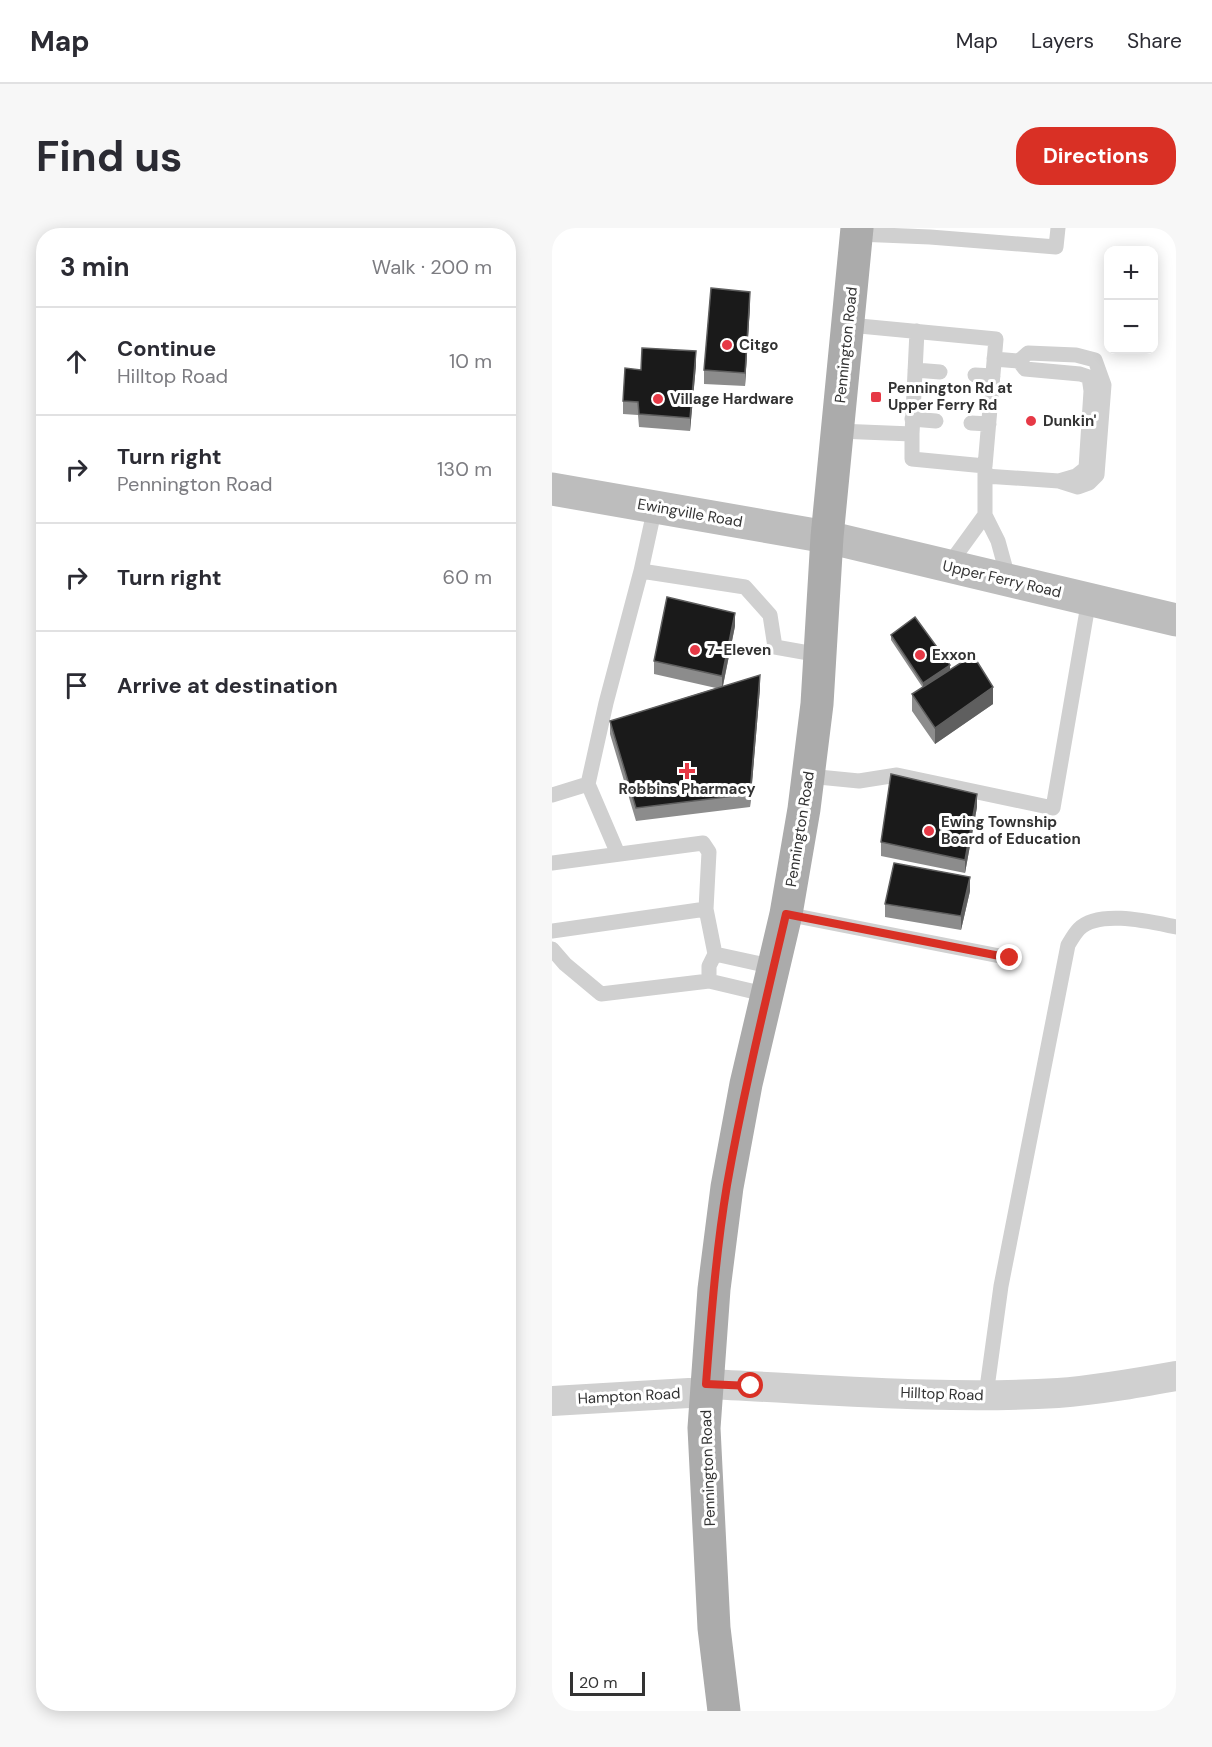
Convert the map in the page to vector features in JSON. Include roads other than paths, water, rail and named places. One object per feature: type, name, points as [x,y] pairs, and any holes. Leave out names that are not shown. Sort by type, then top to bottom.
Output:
[{"type":"main road","name":"Pennington Road","points":[[724,1711],[714,1628],[704,1428],[714,1289],[727,1187],[746,1084],[786,914],[804,809],[817,704],[827,537],[857,231]]},
{"type":"main road","name":"Ewingville Road","points":[[552,489],[827,537]]},
{"type":"main road","name":"Upper Ferry Road","points":[[827,537],[1176,620]]},
{"type":"street","name":"Hilltop Road","points":[[706,1388],[986,1395],[1060,1393],[1176,1376]]},
{"type":"street","name":"Hampton Road","points":[[552,1401],[706,1388]]},
{"type":"lane","points":[[857,231],[1056,247],[1058,228]]},
{"type":"lane","points":[[849,325],[996,339],[985,471],[985,515],[998,541],[1009,581]]},
{"type":"lane","points":[[917,331],[912,459],[1059,481],[1076,477],[1086,468],[1092,391],[1089,377],[1080,374],[1025,369],[1019,361],[994,359]]},
{"type":"lane","points":[[915,370],[940,372]]},
{"type":"lane","points":[[975,375],[993,376]]},
{"type":"lane","points":[[838,431],[912,426],[936,421]]},
{"type":"lane","points":[[971,423],[989,424]]},
{"type":"lane","points":[[618,854],[588,783],[655,507]]},
{"type":"lane","points":[[948,566],[985,515]]},
{"type":"lane","points":[[641,571],[745,587],[770,615],[775,647],[820,655]]},
{"type":"lane","points":[[808,776],[859,781],[897,775],[1053,808],[1089,599]]},
{"type":"lane","points":[[552,795],[588,783]]},
{"type":"lane","points":[[552,863],[703,843],[709,852],[706,909],[715,954],[709,966],[709,981]]},
{"type":"lane","points":[[552,931],[706,909]]},
{"type":"lane","points":[[786,914],[1010,958]]},
{"type":"lane","points":[[986,1395],[1001,1286],[1068,945],[1079,928],[1095,920],[1132,918],[1176,927]]},
{"type":"lane","points":[[552,949],[565,964],[601,994],[709,981],[771,981]]},
{"type":"lane","points":[[715,954],[771,981]]},
{"type":"place","name":"Citgo","points":[[727,345]]},
{"type":"place","name":"Pennington Rd at Upper Ferry Rd","points":[[876,397]]},
{"type":"place","name":"Village Hardware","points":[[658,399]]},
{"type":"place","name":"Dunkin'","points":[[1031,421]]},
{"type":"place","name":"7-Eleven","points":[[695,650]]},
{"type":"place","name":"Exxon","points":[[920,655]]},
{"type":"place","name":"Robbins Pharmacy","points":[[687,771]]},
{"type":"place","name":"Ewing Township Board of Education","points":[[929,831]]}]
